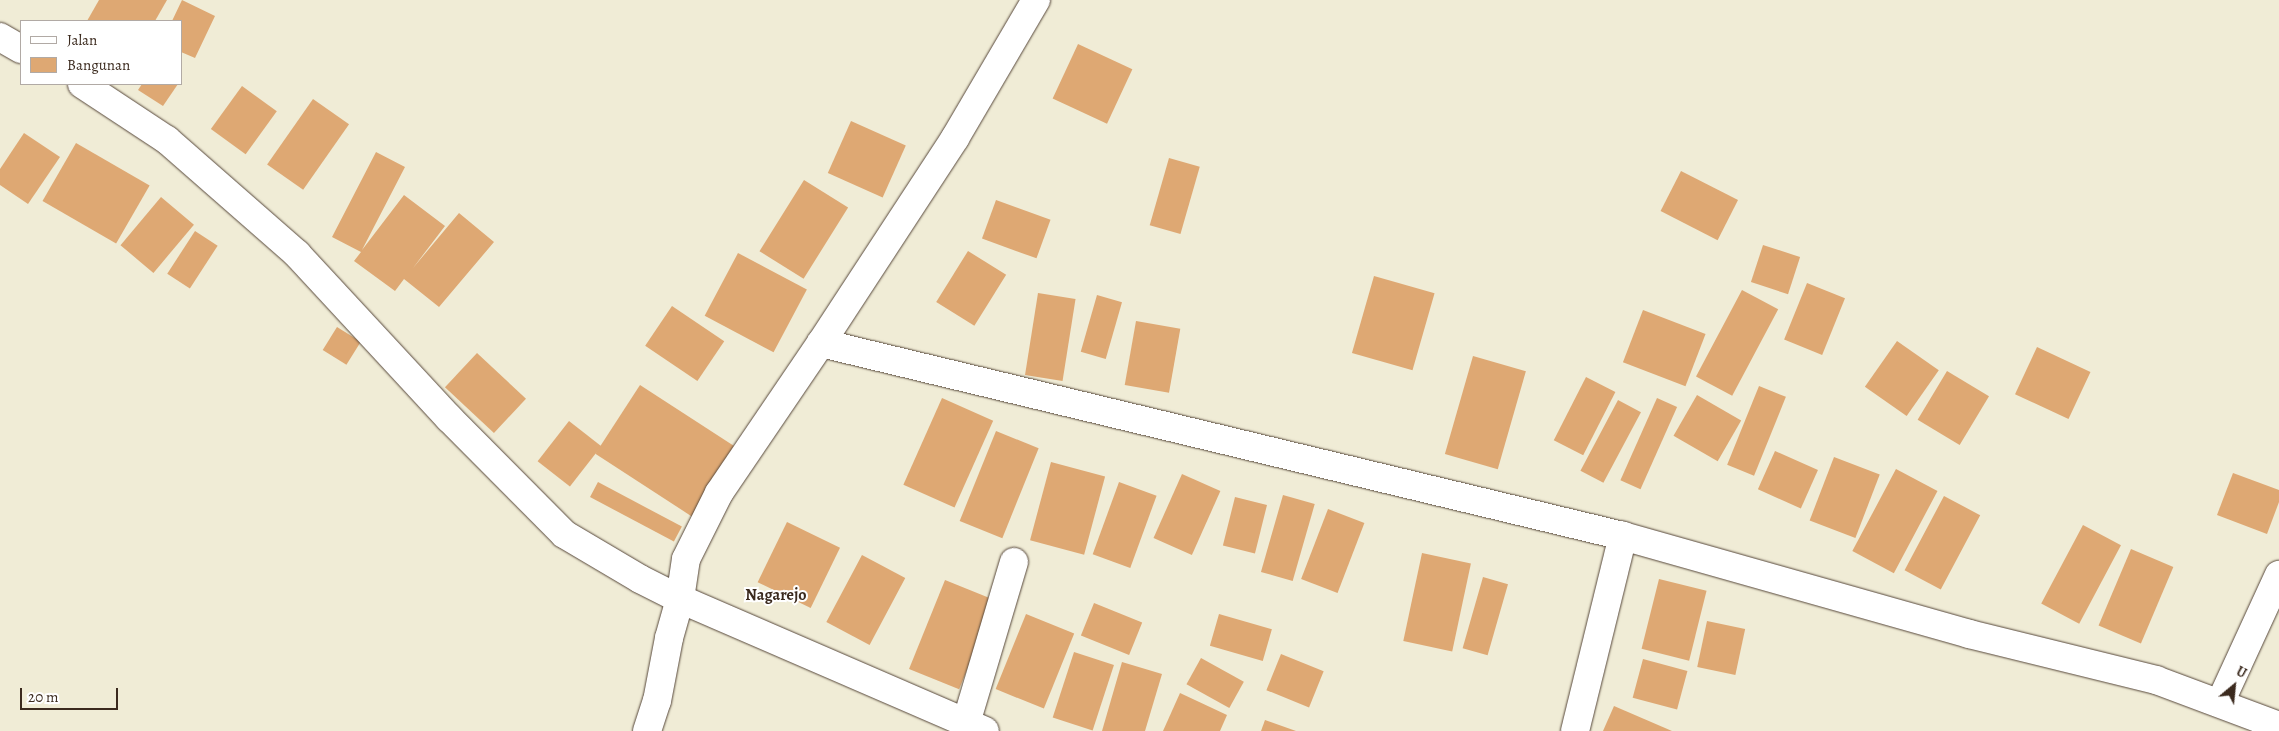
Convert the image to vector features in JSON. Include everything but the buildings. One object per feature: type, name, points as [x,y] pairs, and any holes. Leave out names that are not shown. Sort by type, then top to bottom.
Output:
[{"type":"street","points":[[647,731],[657,701],[669,638],[680,599],[686,559],[719,494],[821,343],[955,138],[1036,0]]},
{"type":"street","points":[[0,37],[20,48]]},
{"type":"street","points":[[84,85],[166,140],[297,254],[448,418],[564,534],[640,579],[680,599],[976,727],[1014,562]]},
{"type":"street","points":[[821,343],[1623,536],[1969,634],[2156,680],[2233,715],[2279,726]]},
{"type":"street","points":[[1575,731],[1623,536]]},
{"type":"street","points":[[2233,715],[2279,575]]},
{"type":"district","name":"Nagarejo","points":[[776,595]]}]
